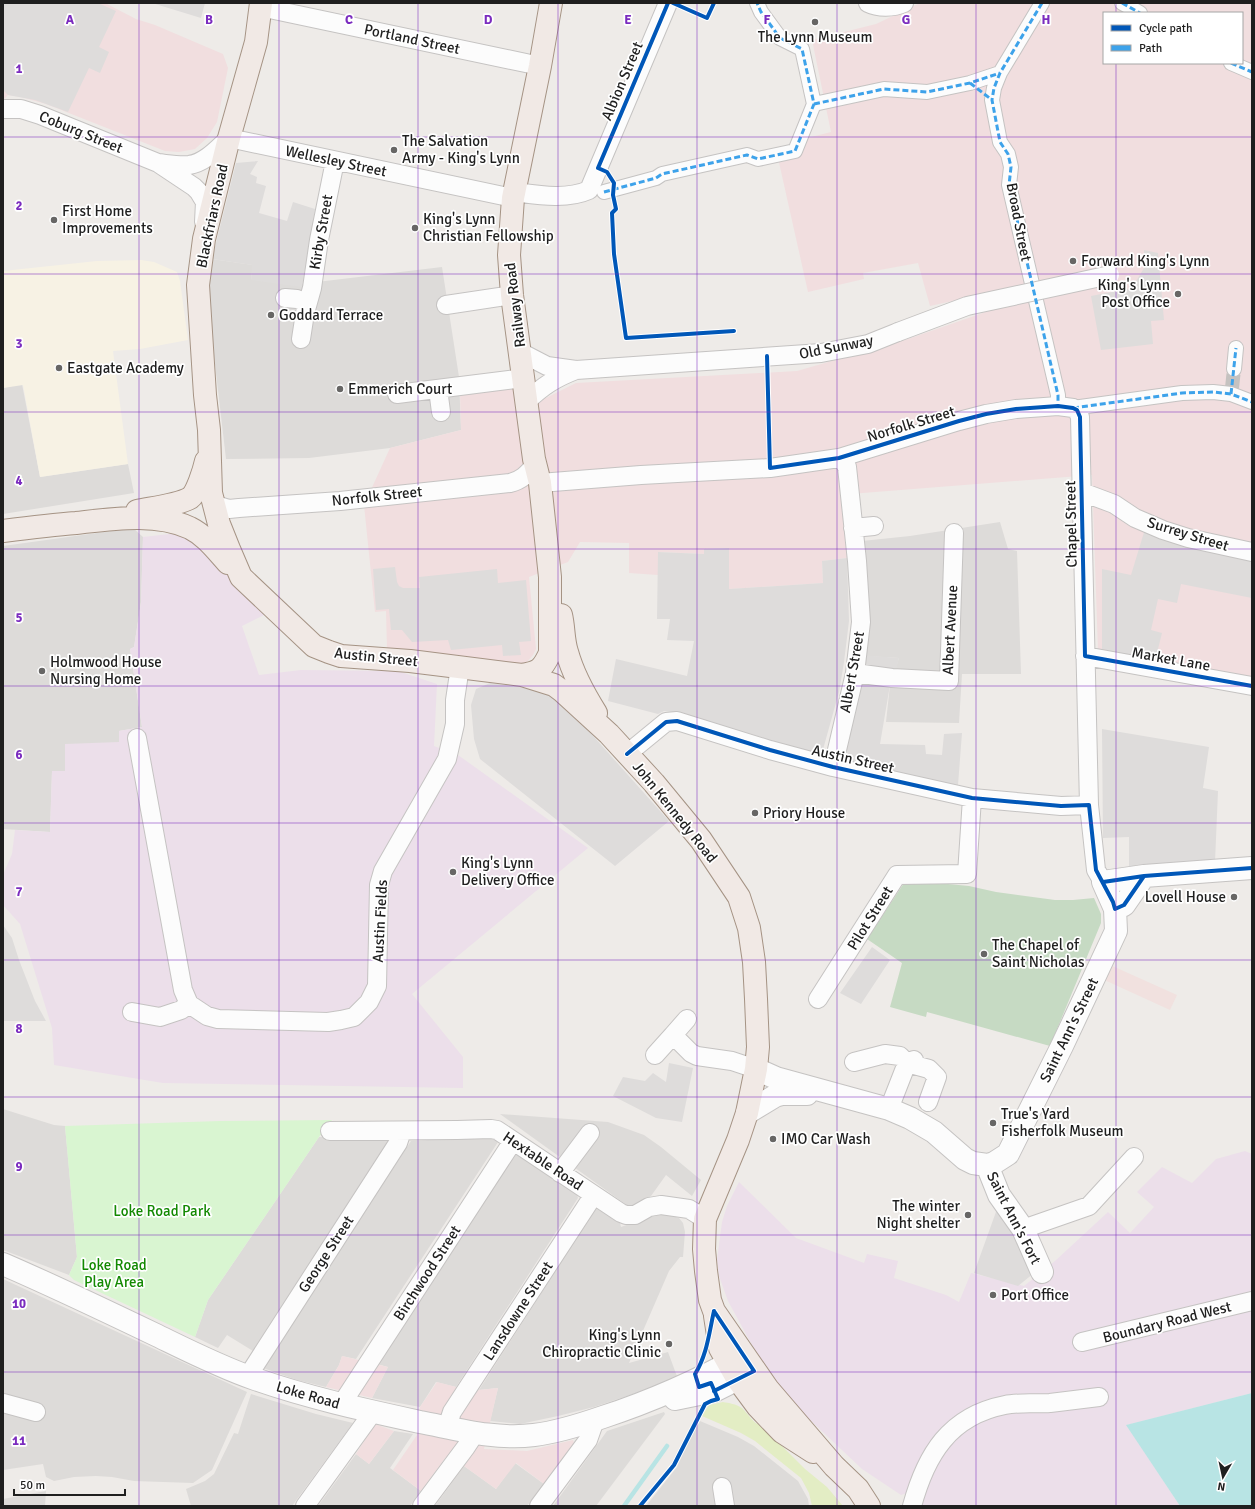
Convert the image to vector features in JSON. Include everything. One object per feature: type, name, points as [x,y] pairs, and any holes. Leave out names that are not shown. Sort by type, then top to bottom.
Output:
[{"type":"main road","name":"Railway Road","points":[[538,474],[512,295],[509,255],[514,195],[551,3]]},
{"type":"main road","name":"Blackfriars Road","points":[[213,504],[211,493],[210,445],[198,285],[204,239],[229,138],[256,42],[260,5]]},
{"type":"main road","points":[[103,520],[180,502],[191,497],[202,478],[210,445]]},
{"type":"main road","name":"John Kennedy Road","points":[[522,675],[536,673],[546,661],[550,653],[550,577],[538,474]]},
{"type":"main road","name":"Austin Street","points":[[213,504],[228,550],[241,577],[314,646],[341,656],[410,661],[522,675]]},
{"type":"main road","points":[[3,531],[103,520],[145,518],[162,520],[180,524],[196,532],[212,544],[241,577]]},
{"type":"main road","name":"John Kennedy Road","points":[[550,577],[564,626],[566,650],[572,666],[583,692],[609,734]]},
{"type":"main road","name":"John Kennedy Road","points":[[522,675],[554,685],[609,734],[702,840],[739,897],[749,928],[754,962],[758,1047],[756,1069],[747,1113],[738,1140],[705,1219],[704,1249],[710,1300],[741,1367],[768,1389],[834,1466],[858,1489],[869,1506]]},
{"type":"street","name":"Albion Street","points":[[596,191],[668,3]]},
{"type":"street","points":[[514,195],[573,195],[656,178],[662,174],[747,155],[758,159],[795,151],[814,104],[802,49],[780,38],[761,12],[757,3]]},
{"type":"street","points":[[868,3],[885,7],[897,6],[904,3]]},
{"type":"street","name":"Broad Street","points":[[1042,3],[1000,74],[994,88],[992,100],[1000,142],[1008,154],[1011,167],[1009,185],[1058,394],[1066,407]]},
{"type":"street","points":[[1122,3],[1138,12]]},
{"type":"street","name":"Portland Street","points":[[260,5],[540,66]]},
{"type":"street","points":[[1233,64],[1252,72]]},
{"type":"street","points":[[814,104],[884,89],[927,92],[970,83],[1000,74]]},
{"type":"street","points":[[970,83],[992,100]]},
{"type":"street","name":"Coburg Street","points":[[3,109],[21,109],[40,115],[158,163],[199,192],[205,202],[204,239]]},
{"type":"street","name":"Wellesley Street","points":[[229,138],[514,195]]},
{"type":"street","name":"Coburg Street","points":[[158,163],[189,165],[201,161],[212,154],[229,138]]},
{"type":"street","name":"Kirby Street","points":[[301,339],[307,303],[312,288],[335,160]]},
{"type":"street","name":"Old Sunway","points":[[520,352],[547,366],[576,370],[821,353],[868,344],[967,306],[1110,275]]},
{"type":"street","points":[[446,305],[512,295]]},
{"type":"street","points":[[285,298],[297,299],[307,303]]},
{"type":"street","points":[[1234,369],[1236,348]]},
{"type":"street","name":"Old Sunway","points":[[527,401],[539,390],[559,377],[576,370]]},
{"type":"street","points":[[397,394],[524,378]]},
{"type":"street","points":[[438,389],[441,412]]},
{"type":"street","name":"Norfolk Street","points":[[213,504],[229,509],[340,501],[510,483],[538,474],[641,475],[770,468],[839,458],[959,421],[986,414],[1016,409],[1066,407],[1182,393],[1232,391],[1252,402]]},
{"type":"street","name":"Chapel Street","points":[[1066,407],[1076,410],[1080,417],[1089,805],[1096,870],[1103,882]]},
{"type":"street","name":"Albert Street","points":[[833,767],[855,672],[860,622],[857,561],[847,467],[839,458]]},
{"type":"street","name":"Surrey Street","points":[[1082,492],[1114,504],[1135,518],[1163,530],[1188,538],[1252,552]]},
{"type":"street","points":[[853,528],[874,526]]},
{"type":"street","name":"Albert Avenue","points":[[855,672],[892,678],[949,681],[954,533]]},
{"type":"street","name":"Market Lane","points":[[1085,656],[1252,686]]},
{"type":"street","name":"Austin Fields","points":[[189,1004],[207,1016],[218,1019],[328,1022],[354,1016],[369,1002],[376,986],[379,886],[383,871],[447,759],[455,724],[455,700],[460,667]]},
{"type":"street","name":"Austin Street","points":[[627,754],[666,722],[677,721],[770,750],[833,767],[972,798],[1062,806],[1089,805]]},
{"type":"street","points":[[132,1012],[160,1017],[181,1010],[189,1004],[183,990],[136,738]]},
{"type":"street","name":"Pilot Street","points":[[818,999],[897,875],[967,874],[972,798]]},
{"type":"street","points":[[1103,882],[1144,876],[1252,868]]},
{"type":"street","points":[[1115,909],[1124,905],[1144,876]]},
{"type":"street","name":"Saint Ann's Street","points":[[988,1164],[1001,1160],[1008,1154],[1062,1046],[1116,931],[1115,909],[1103,882]]},
{"type":"street","points":[[656,1056],[687,1019]]},
{"type":"street","points":[[674,1035],[691,1053],[697,1056],[732,1061],[776,1078],[889,1109],[910,1118],[934,1132],[965,1159],[973,1163],[988,1164]]},
{"type":"street","points":[[854,1062],[885,1054],[900,1056],[929,1069],[937,1077],[928,1102]]},
{"type":"street","points":[[889,1109],[911,1062]]},
{"type":"street","points":[[747,1113],[766,1100],[782,1094],[830,1094]]},
{"type":"street","name":"George Street","points":[[248,1376],[398,1143],[402,1130]]},
{"type":"street","name":"Hextable Road","points":[[330,1131],[497,1130],[593,1196],[621,1213],[626,1215],[634,1215],[649,1207],[661,1205],[675,1206],[689,1209],[705,1219]]},
{"type":"street","points":[[560,1173],[590,1133]]},
{"type":"street","name":"Birchwood Street","points":[[341,1405],[513,1140]]},
{"type":"street","points":[[1023,1229],[1089,1206],[1134,1157]]},
{"type":"street","name":"Saint Ann's Fort","points":[[988,1164],[999,1195],[1023,1229],[1042,1272]]},
{"type":"street","name":"Lansdowne Street","points":[[446,1427],[452,1412],[593,1196]]},
{"type":"street","name":"Loke Road","points":[[3,1264],[211,1362],[293,1392],[373,1412],[500,1436],[534,1435],[566,1429],[632,1408],[714,1391],[741,1367]]},
{"type":"street","name":"Boundary Road West","points":[[1082,1342],[1252,1301]]},
{"type":"street","points":[[912,1506],[916,1490],[928,1461],[954,1428],[978,1414],[1005,1405],[1051,1403],[1098,1397]]},
{"type":"street","points":[[3,1403],[36,1412]]},
{"type":"street","points":[[305,1506],[373,1412]]},
{"type":"street","points":[[539,1506],[588,1440],[595,1420]]},
{"type":"street","points":[[422,1506],[476,1432]]},
{"type":"street","points":[[722,1486],[725,1506]]},
{"type":"shaded area","points":[[3,3],[105,3],[136,19],[155,25],[223,54],[228,68],[217,122],[207,138],[195,149],[179,152],[165,151],[46,104],[8,95],[3,100]]},
{"type":"shaded area","points":[[3,3],[98,3],[116,11],[99,47],[109,52],[100,73],[89,68],[68,112],[35,100],[8,95],[3,90]]},
{"type":"shaded area","points":[[152,3],[205,3],[201,18]]},
{"type":"shaded area","points":[[920,3],[1252,3],[1252,684],[1098,651],[1092,475],[850,494],[845,513],[847,558],[822,561],[823,583],[729,589],[729,548],[704,549],[704,554],[659,552],[658,575],[629,573],[629,543],[580,542],[568,562],[529,577],[536,649],[527,662],[519,664],[442,654],[387,649],[386,611],[375,612],[364,505],[390,448],[461,430],[460,392],[509,385],[546,398],[576,383],[797,371],[908,339],[997,308],[993,292],[930,306],[918,263],[863,273],[864,279],[808,292],[778,158],[799,140],[831,132],[812,40],[876,24]]},
{"type":"shaded area","points":[[258,161],[250,174],[257,177],[256,183],[266,186],[259,213],[287,221],[293,202],[315,209],[302,287],[251,280],[252,265],[212,259],[236,163]]},
{"type":"shaded area","points":[[1144,250],[1158,253],[1164,320],[1151,321],[1153,344],[1101,350],[1091,296],[1132,288],[1144,268]]},
{"type":"shaded area","points":[[212,259],[253,265],[251,279],[292,285],[442,267],[459,377],[461,430],[390,448],[309,458],[226,459],[206,287]]},
{"type":"shaded area","name":"Eastgate Academy","points":[[141,260],[154,262],[177,272],[180,281],[188,340],[140,349],[113,351],[128,464],[40,477],[23,385],[3,388],[3,271],[97,261]]},
{"type":"shaded area","points":[[22,384],[40,477],[128,464],[134,493],[3,514],[3,388]]},
{"type":"shaded area","points":[[1000,522],[1008,549],[1017,551],[1021,674],[962,674],[959,723],[886,722],[890,685],[899,658],[865,656],[862,541],[910,536]]},
{"type":"shaded area","points":[[133,528],[143,537],[141,602],[134,647],[130,649],[142,727],[119,731],[119,742],[65,771],[52,771],[50,832],[3,829],[3,546]]},
{"type":"shaded area","points":[[1145,529],[1252,558],[1252,598],[1181,584],[1177,603],[1158,599],[1151,630],[1162,633],[1155,661],[1102,649],[1102,569],[1131,575]]},
{"type":"shaded area","points":[[187,532],[268,613],[242,626],[259,675],[301,670],[398,671],[437,684],[434,746],[458,755],[588,848],[412,994],[463,1057],[463,1088],[163,1083],[54,1065],[52,1028],[20,924],[3,905],[3,875],[12,854],[15,830],[50,832],[52,771],[65,771],[65,744],[119,742],[119,731],[142,727],[130,649],[134,647],[141,602],[143,537]]},
{"type":"shaded area","points":[[729,548],[729,589],[823,583],[822,561],[847,558],[849,621],[844,662],[839,692],[822,753],[817,754],[681,713],[664,711],[658,714],[608,701],[616,659],[687,676],[694,641],[667,640],[670,619],[657,619],[658,552],[704,554],[704,549]]},
{"type":"shaded area","points":[[395,567],[397,582],[399,586],[403,588],[420,588],[419,577],[497,569],[498,583],[526,580],[531,641],[519,642],[521,655],[503,656],[502,645],[451,650],[448,640],[412,642],[402,630],[391,630],[389,609],[376,610],[373,569]]},
{"type":"shaded area","points":[[861,655],[899,658],[895,674],[859,669]]},
{"type":"shaded area","points":[[859,682],[890,685],[880,744],[925,745],[926,754],[942,755],[944,734],[962,733],[958,785],[845,762],[841,757]]},
{"type":"shaded area","points":[[490,683],[515,686],[546,693],[570,710],[669,821],[615,866],[480,759],[474,739],[471,705],[476,689]]},
{"type":"shaded area","points":[[1102,729],[1209,747],[1203,788],[1218,791],[1215,862],[1129,869],[1129,837],[1103,838]]},
{"type":"shaded area","points":[[3,925],[12,938],[35,1001],[46,1021],[3,1021]]},
{"type":"shaded area","points":[[872,947],[890,960],[861,1004],[840,993]]},
{"type":"shaded area","points":[[1108,964],[1177,995],[1170,1010],[1100,978]]},
{"type":"shaded area","points":[[669,1063],[693,1068],[682,1122],[656,1118],[613,1096],[623,1077],[645,1081],[653,1073],[666,1082]]},
{"type":"shaded area","points":[[3,1109],[54,1125],[65,1126],[77,1257],[69,1275],[3,1250]]},
{"type":"shaded area","points":[[500,1114],[608,1122],[644,1135],[701,1180],[692,1196],[666,1175],[651,1196],[633,1207],[628,1206]]},
{"type":"shaded area","points":[[387,1135],[389,1139],[253,1351],[227,1335],[218,1348],[195,1337],[208,1300],[319,1137]]},
{"type":"shaded area","points":[[495,1136],[500,1139],[356,1359],[342,1356],[339,1365],[326,1387],[297,1380],[263,1368],[411,1141]]},
{"type":"shaded area","points":[[515,1151],[577,1194],[578,1198],[456,1387],[436,1382],[420,1407],[372,1398],[388,1367],[377,1364]]},
{"type":"shaded area","points":[[1245,1151],[1252,1154],[1252,1393],[1127,1425],[1180,1506],[920,1506],[916,1490],[901,1495],[862,1469],[807,1417],[775,1381],[759,1358],[728,1301],[719,1276],[717,1260],[722,1222],[727,1206],[739,1182],[796,1238],[864,1263],[867,1254],[898,1261],[894,1278],[946,1295],[959,1302],[971,1273],[1024,1286],[1055,1261],[1108,1212],[1130,1233],[1154,1207],[1137,1192],[1162,1167],[1192,1183],[1216,1159]]},
{"type":"shaded area","points":[[596,1208],[620,1223],[621,1227],[632,1223],[649,1213],[669,1215],[679,1218],[683,1223],[685,1232],[683,1257],[680,1257],[669,1271],[629,1363],[668,1352],[678,1379],[594,1407],[558,1416],[520,1424],[490,1421],[498,1388],[479,1390]]},
{"type":"shaded area","points":[[997,1209],[1007,1222],[1034,1273],[1018,1286],[974,1273]]},
{"type":"shaded area","points":[[3,1279],[247,1392],[212,1470],[193,1483],[134,1481],[96,1476],[74,1477],[54,1481],[46,1477],[43,1464],[3,1470]]},
{"type":"shaded area","points":[[342,1356],[388,1367],[372,1398],[326,1387],[339,1365]]},
{"type":"shaded area","points":[[437,1382],[456,1387],[479,1390],[498,1388],[484,1449],[527,1451],[573,1440],[574,1443],[544,1484],[516,1463],[496,1489],[464,1466],[446,1457],[421,1491],[393,1470],[417,1435],[420,1407]]},
{"type":"shaded area","points":[[251,1394],[316,1414],[353,1423],[292,1506],[191,1506],[186,1489],[205,1481],[214,1474],[234,1433],[238,1434]]},
{"type":"shaded area","points":[[664,1412],[665,1414],[596,1506],[553,1506],[607,1431]]},
{"type":"shaded area","points":[[700,1421],[738,1437],[754,1446],[798,1481],[808,1499],[809,1506],[646,1506],[677,1467],[688,1442]]},
{"type":"shaded area","points":[[375,1424],[394,1431],[369,1464],[356,1454]]},
{"type":"shaded area","points":[[394,1431],[413,1434],[390,1468],[421,1491],[410,1506],[318,1506],[356,1454],[369,1464]]},
{"type":"shaded area","points":[[515,1463],[544,1484],[527,1506],[435,1506],[464,1466],[496,1489]]},
{"type":"shaded area","points":[[46,1491],[45,1506],[3,1506],[3,1499]]},
{"type":"green space","points":[[906,880],[969,886],[996,892],[1055,900],[1094,898],[1101,914],[1101,923],[1050,1046],[927,1012],[926,1017],[890,1007],[902,963],[867,939]]},
{"type":"green space","name":"Loke Road Park","points":[[332,1120],[208,1300],[195,1337],[74,1280],[69,1275],[77,1257],[65,1126],[220,1121]]},
{"type":"green space","points":[[723,1402],[742,1408],[805,1469],[827,1487],[843,1506],[812,1506],[809,1493],[801,1478],[755,1441],[741,1433],[702,1416],[709,1405]]},
{"type":"water","points":[[1252,1393],[1252,1506],[1180,1506],[1126,1425]]},
{"type":"waterway","points":[[624,1506],[667,1446]]},
{"type":"tunnel","points":[[1232,388],[1234,369]]},
{"type":"marked path","points":[[604,192],[656,178],[662,174],[747,155],[758,159],[795,151],[814,104],[802,49],[780,38],[761,12],[757,3]]},
{"type":"marked path","points":[[1042,3],[1000,73],[994,88],[992,100],[1000,142],[1008,154],[1011,167],[1009,185],[1058,395],[1058,406]]},
{"type":"marked path","points":[[1122,3],[1138,12]]},
{"type":"marked path","points":[[1233,64],[1252,72]]},
{"type":"marked path","points":[[814,104],[884,89],[927,92],[970,83],[1000,73]]},
{"type":"marked path","points":[[970,83],[992,100]]},
{"type":"marked path","points":[[1231,394],[1236,348]]},
{"type":"marked path","points":[[1073,408],[1182,393],[1213,392],[1231,394],[1252,402]]},
{"type":"cycle path","points":[[668,3],[598,168],[607,172],[614,183],[613,195],[616,209],[612,213],[614,254],[626,338],[734,331]]},
{"type":"cycle path","points":[[673,3],[707,18],[714,3]]},
{"type":"cycle path","points":[[767,356],[770,468],[839,458],[986,414],[1016,409],[1058,406],[1077,410],[1080,417],[1085,656],[1252,686]]},
{"type":"cycle path","points":[[627,754],[666,722],[677,721],[770,750],[833,767],[972,798],[1061,806],[1089,805],[1096,870],[1113,902],[1115,909],[1124,905],[1144,876]]},
{"type":"cycle path","points":[[1103,882],[1144,876],[1252,868]]},
{"type":"cycle path","points":[[714,1311],[754,1371],[714,1391]]},
{"type":"cycle path","points":[[640,1506],[674,1465],[705,1404],[718,1399],[711,1383],[699,1387],[695,1374],[705,1352],[714,1311]]},
{"type":"place","name":"The Lynn Museum","points":[[815,22]]},
{"type":"place","name":"The Salvation Army - King's Lynn","points":[[394,150]]},
{"type":"place","name":"First Home Improvements","points":[[54,220]]},
{"type":"place","name":"King's Lynn Christian Fellowship","points":[[415,228]]},
{"type":"place","name":"Forward King's Lynn","points":[[1073,261]]},
{"type":"place","name":"King's Lynn Post Office","points":[[1178,294]]},
{"type":"place","name":"Goddard Terrace","points":[[271,315]]},
{"type":"place","name":"Eastgate Academy","points":[[59,368]]},
{"type":"place","name":"Emmerich Court","points":[[340,389]]},
{"type":"place","name":"Holmwood House Nursing Home","points":[[42,671]]},
{"type":"place","name":"Priory House","points":[[755,813]]},
{"type":"place","name":"King's Lynn Delivery Office","points":[[453,872]]},
{"type":"place","name":"Lovell House","points":[[1234,897]]},
{"type":"place","name":"The Chapel of Saint Nicholas","points":[[984,954]]},
{"type":"place","name":"True's Yard Fisherfolk Museum","points":[[993,1123]]},
{"type":"place","name":"IMO Car Wash","points":[[773,1139]]},
{"type":"place","name":"The winter Night shelter","points":[[968,1215]]},
{"type":"place","name":"Port Office","points":[[993,1295]]},
{"type":"place","name":"King's Lynn Chiropractic Clinic","points":[[669,1344]]},
{"type":"park label","name":"Loke Road Play Area","points":[[114,1274]]}]
